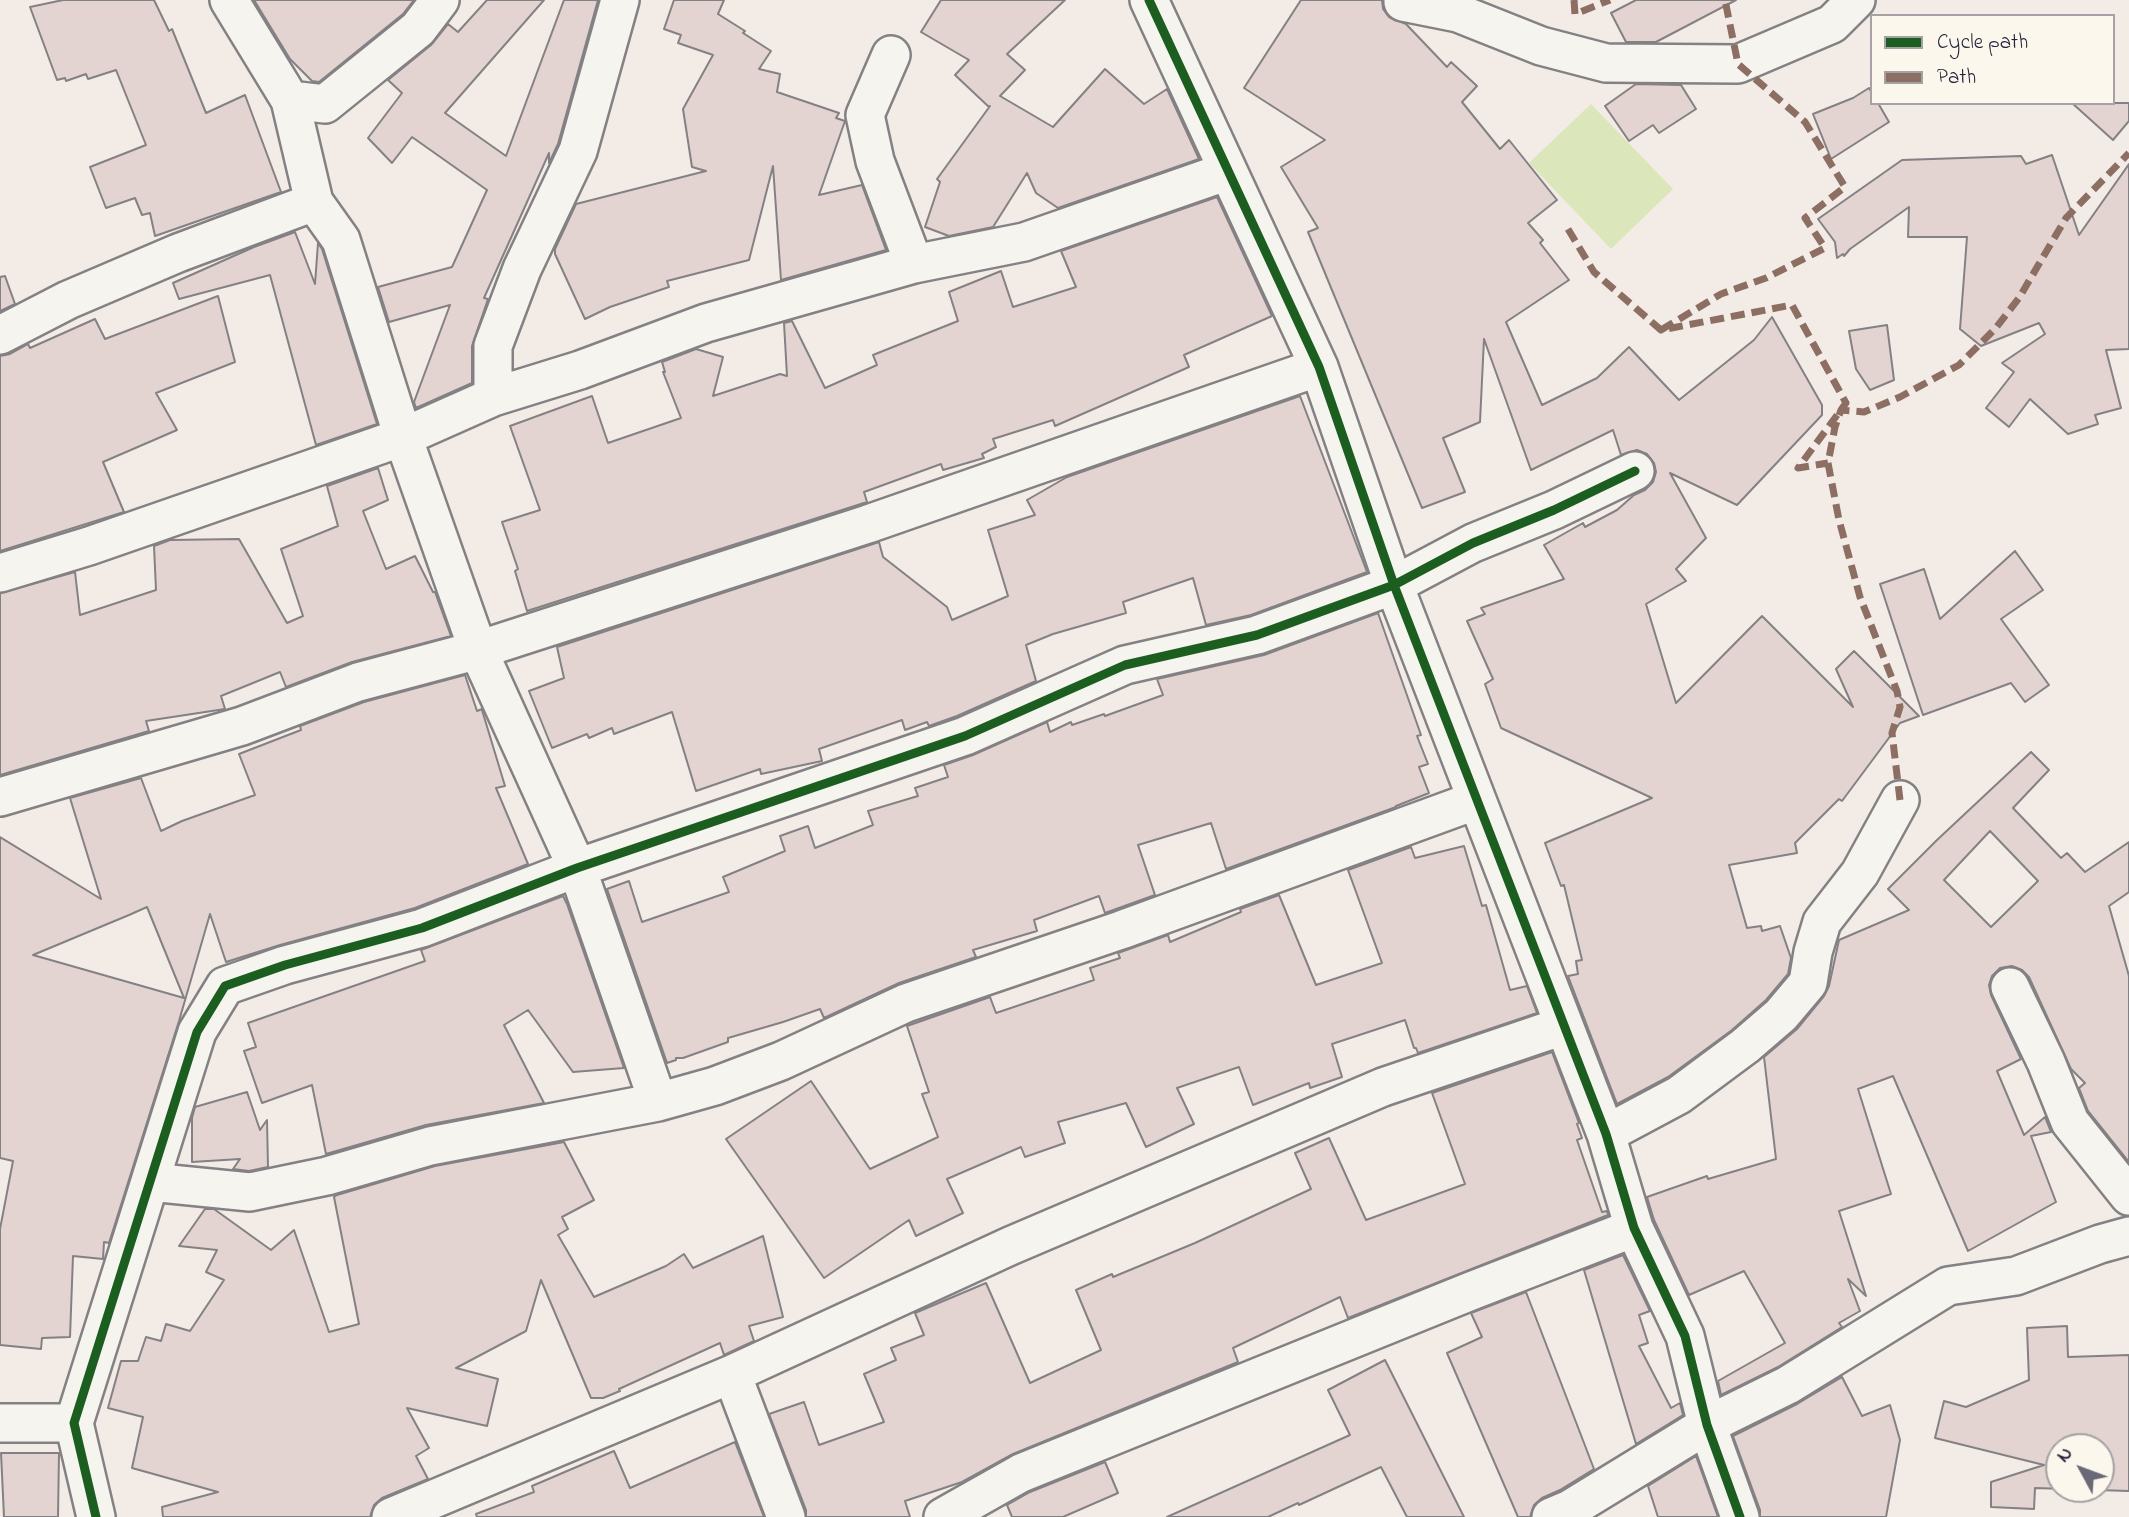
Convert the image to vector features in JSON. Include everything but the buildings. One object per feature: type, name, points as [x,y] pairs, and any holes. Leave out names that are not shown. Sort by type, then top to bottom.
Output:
[{"type":"street","points":[[229,0],[290,100],[314,202],[341,240],[403,437],[478,650],[577,868],[658,1101]]},
{"type":"street","points":[[290,100],[325,104],[418,29],[440,0]]},
{"type":"street","points":[[493,397],[493,346],[522,269],[578,151],[620,0]]},
{"type":"street","points":[[1149,0],[1319,367],[1394,585],[1606,1134],[1634,1228],[1685,1336],[1707,1425],[1740,1517]]},
{"type":"street","points":[[1403,2],[1458,13],[1541,46],[1606,63],[1738,64],[1832,24],[1856,0]]},
{"type":"street","points":[[891,55],[865,115],[875,161],[914,264]]},
{"type":"street","points":[[0,573],[89,547],[403,437],[493,397],[580,370],[706,323],[914,264],[1024,242],[1228,171]]},
{"type":"street","points":[[0,335],[68,300],[178,253],[314,202]]},
{"type":"street","points":[[0,797],[242,726],[358,682],[478,650],[868,524],[1319,367]]},
{"type":"street","points":[[96,1517],[74,1423],[197,1032],[225,986],[285,965],[422,928],[577,868],[965,736],[1125,665],[1257,635],[1394,585],[1473,543],[1554,510],[1635,471]]},
{"type":"street","points":[[150,1182],[250,1192],[327,1176],[430,1146],[658,1101],[715,1086],[782,1061],[906,1003],[1121,930],[1477,800]]},
{"type":"street","points":[[1606,1134],[1679,1095],[1745,1046],[1781,1015],[1808,982],[1822,922],[1860,873],[1900,800]]},
{"type":"street","points":[[2010,987],[2046,1062],[2070,1122],[2129,1196]]},
{"type":"street","points":[[403,1515],[732,1374],[1010,1246],[1383,1087],[1563,1026]]},
{"type":"street","points":[[943,1517],[1021,1474],[1471,1291],[1634,1228]]},
{"type":"street","points":[[1551,1517],[1707,1425],[1788,1385],[1948,1286],[2016,1276],[2100,1244],[2129,1236]]},
{"type":"street","points":[[732,1374],[786,1517]]},
{"type":"street","points":[[0,1423],[74,1423]]},
{"type":"green space","points":[[1591,104],[1673,189],[1611,249],[1529,163]]},
{"type":"marked path","points":[[1574,0],[1575,14],[1610,0]]},
{"type":"marked path","points":[[1661,330],[1721,294],[1766,278],[1825,248],[1805,218],[1845,187],[1805,122],[1738,64],[1725,0]]},
{"type":"marked path","points":[[1900,800],[1892,733],[1900,707],[1897,691],[1860,597],[1839,520],[1828,463],[1841,410],[1864,412],[1900,397],[1959,365],[1995,329],[2019,298],[2066,218],[2129,153]]},
{"type":"marked path","points":[[1568,229],[1594,272],[1661,330],[1792,305],[1846,403],[1798,468],[1828,463]]},
{"type":"cycle path","points":[[1149,0],[1319,367],[1394,585],[1606,1134],[1634,1228],[1685,1336],[1707,1425],[1740,1517]]},
{"type":"cycle path","points":[[96,1517],[74,1423],[197,1032],[225,986],[285,965],[422,928],[577,868],[965,736],[1125,665],[1257,635],[1394,585],[1473,543],[1554,510],[1635,471]]}]
